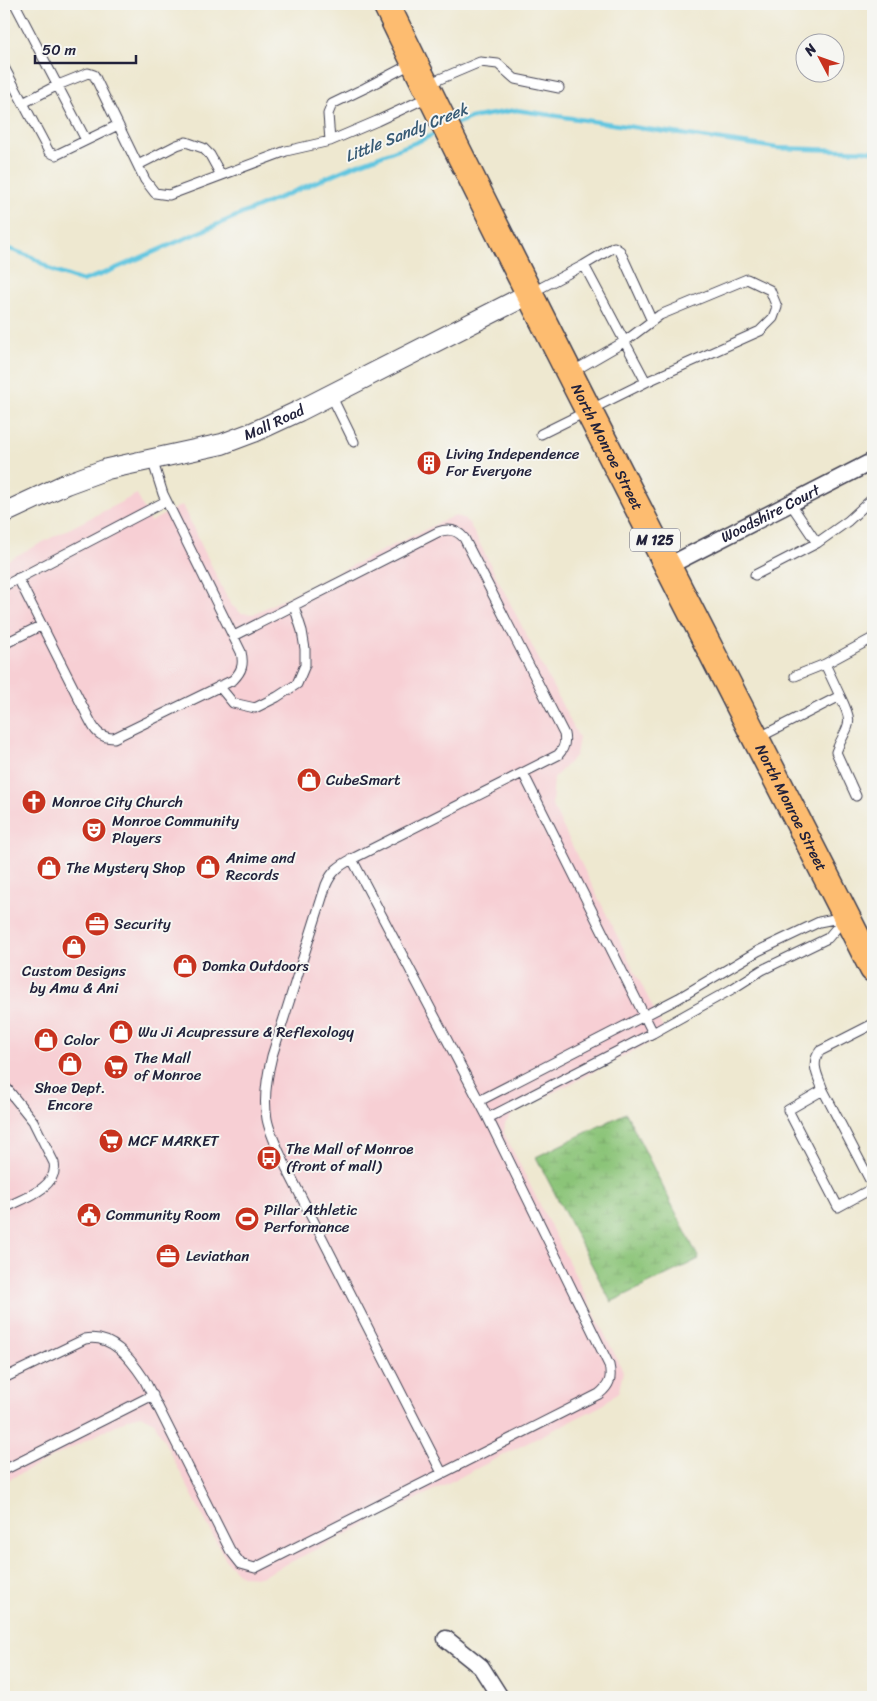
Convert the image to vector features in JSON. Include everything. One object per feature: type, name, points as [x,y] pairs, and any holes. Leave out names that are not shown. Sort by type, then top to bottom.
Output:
[{"type":"main road","name":"North Monroe Street","points":[[386,4],[529,294],[873,969]]},
{"type":"street","name":"Mall Road","points":[[4,513],[86,476],[107,469],[222,444],[254,432],[529,294]]},
{"type":"street","name":"Woodshire Court","points":[[668,566],[873,461]]},
{"type":"street","points":[[446,1639],[480,1667],[500,1697]]},
{"type":"lane","points":[[15,4],[86,140]]},
{"type":"lane","points":[[330,141],[328,114],[332,104],[414,62]]},
{"type":"lane","points":[[23,103],[58,85],[88,73],[94,75],[145,180],[155,193],[169,195],[286,151],[330,141],[377,122],[480,62],[498,64],[515,79],[559,88]]},
{"type":"lane","points":[[4,67],[49,152],[56,155],[118,125]]},
{"type":"lane","points":[[138,165],[186,142],[202,148],[210,155],[220,175]]},
{"type":"lane","points":[[529,294],[614,247],[620,251],[652,321]]},
{"type":"lane","points":[[584,265],[646,382]]},
{"type":"lane","points":[[541,434],[646,382],[760,331],[772,318],[777,307],[770,290],[747,279],[660,315],[624,342],[570,373]]},
{"type":"lane","points":[[331,394],[354,442]]},
{"type":"lane","points":[[18,578],[88,717],[96,732],[101,736],[114,738],[233,680],[239,674],[242,667],[241,652],[166,501],[156,477],[152,459]]},
{"type":"lane","points":[[755,575],[817,543],[848,521],[873,498]]},
{"type":"lane","points":[[4,586],[166,501]]},
{"type":"lane","points":[[790,503],[817,543]]},
{"type":"lane","points":[[234,636],[438,532],[451,530],[461,534],[464,538],[566,741],[558,755],[338,866],[326,885],[272,1056],[266,1091],[267,1118],[286,1166],[442,1473]]},
{"type":"lane","points":[[219,686],[233,703],[255,708],[297,684],[305,665],[302,631],[294,606]]},
{"type":"lane","points":[[4,644],[42,625]]},
{"type":"lane","points":[[795,676],[825,664],[873,638]]},
{"type":"lane","points":[[825,664],[849,714],[849,726],[836,752],[856,796]]},
{"type":"lane","points":[[755,739],[840,696]]},
{"type":"lane","points":[[523,772],[653,1033]]},
{"type":"lane","points":[[4,1378],[75,1342],[99,1338],[112,1344],[128,1358],[144,1379],[230,1550],[241,1564],[255,1568],[599,1394],[606,1388],[610,1382],[611,1374],[609,1364],[488,1118],[352,859]]},
{"type":"lane","points":[[478,1102],[645,1016],[766,947],[819,922],[846,916]]},
{"type":"lane","points":[[488,1118],[653,1033],[732,990],[762,970],[828,938],[846,916]]},
{"type":"lane","points":[[823,1090],[788,1110],[838,1208],[873,1187],[823,1090],[814,1066],[816,1056],[826,1047],[873,1024]]},
{"type":"lane","points":[[4,1085],[33,1121],[54,1163],[55,1169],[54,1176],[46,1186],[4,1208]]},
{"type":"lane","points":[[4,1470],[153,1395]]},
{"type":"shaded area","points":[[137,494],[150,522],[182,505],[230,604],[241,613],[253,614],[453,516],[461,517],[469,523],[579,738],[576,755],[554,778],[552,805],[666,1034],[512,1114],[505,1124],[504,1133],[623,1371],[619,1391],[601,1406],[261,1577],[241,1576],[227,1562],[154,1422],[140,1415],[130,1418],[4,1482],[4,562]]},
{"type":"green space","points":[[626,1113],[699,1259],[611,1302],[536,1157]]},
{"type":"waterway","name":"Little Sandy Creek","points":[[453,125],[470,118],[516,110],[777,148],[873,151]]},
{"type":"waterway","name":"Little Sandy Creek","points":[[4,247],[32,257],[53,271],[82,281],[105,273],[353,166],[439,132]]},
{"type":"place","name":"Living Independence For Everyone","points":[[429,463]]},
{"type":"place","name":"CubeSmart","points":[[309,780]]},
{"type":"place","name":"Monroe City Church","points":[[34,802]]},
{"type":"place","name":"Monroe Community Players","points":[[94,830]]},
{"type":"place","name":"Anime and Records","points":[[208,867]]},
{"type":"place","name":"The Mystery Shop","points":[[49,868]]},
{"type":"place","name":"Security","points":[[97,924]]},
{"type":"place","name":"Custom Designs by Amu & Ani","points":[[74,947]]},
{"type":"place","name":"Domka Outdoors","points":[[185,966]]},
{"type":"place","name":"Wu Ji Acupressure & Reflexology","points":[[121,1032]]},
{"type":"place","name":"Color","points":[[46,1040]]},
{"type":"place","name":"Shoe Dept. Encore","points":[[70,1064]]},
{"type":"place","name":"The Mall of Monroe","points":[[116,1067]]},
{"type":"place","name":"MCF MARKET","points":[[111,1141]]},
{"type":"place","name":"The Mall of Monroe (front of mall)","points":[[269,1158]]},
{"type":"place","name":"Community Room","points":[[89,1215]]},
{"type":"place","name":"Pillar Athletic Performance","points":[[247,1219]]},
{"type":"place","name":"Leviathan","points":[[168,1256]]}]
